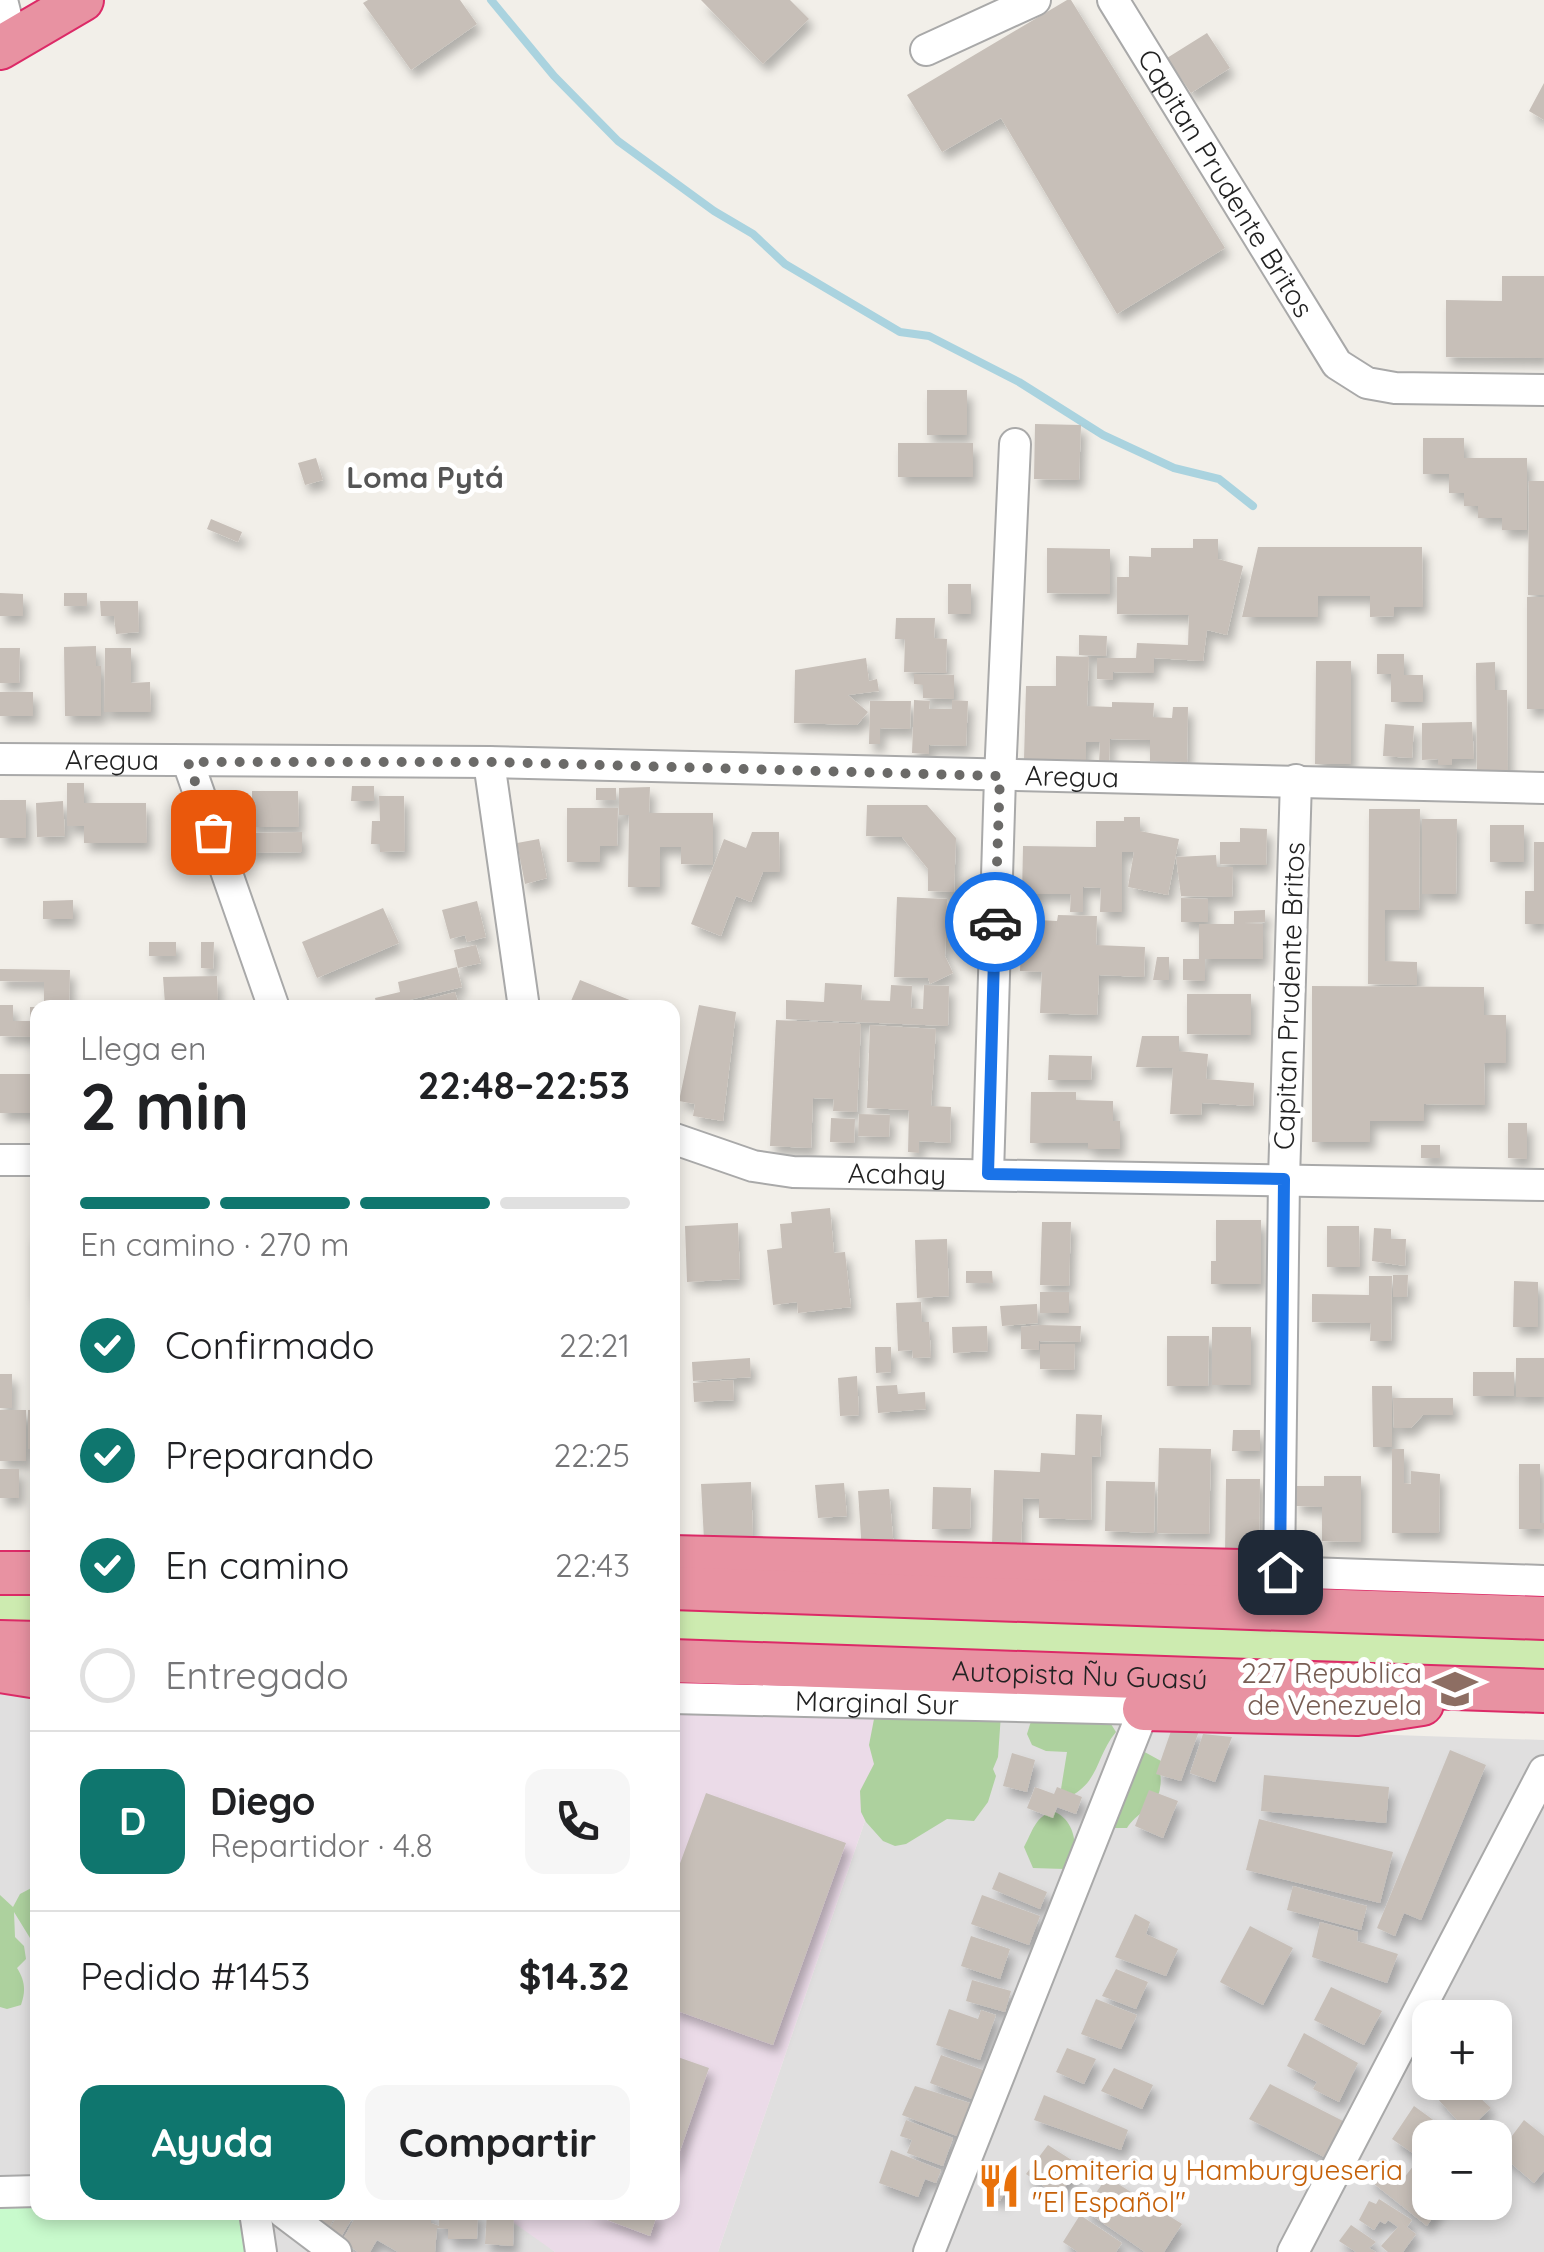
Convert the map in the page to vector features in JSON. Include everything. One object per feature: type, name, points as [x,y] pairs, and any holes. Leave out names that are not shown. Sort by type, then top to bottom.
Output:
[{"type":"highway","points":[[8,17],[82,0]]},
{"type":"highway","points":[[680,1557],[1280,1572]]},
{"type":"highway","points":[[0,1572],[30,1573]]},
{"type":"highway","points":[[680,1588],[1412,1614],[1544,1614]]},
{"type":"highway","points":[[0,1642],[30,1643]]},
{"type":"highway","name":"Autopista Ñu Guasú","points":[[680,1660],[1526,1690]]},
{"type":"highway","points":[[0,1671],[30,1677]]},
{"type":"highway","points":[[1144,1709],[1357,1714],[1526,1690]]},
{"type":"street","points":[[926,50],[1034,0]]},
{"type":"street","name":"Capitan Prudente Britos","points":[[1113,0],[1338,364],[1367,383],[1396,388],[1544,390]]},
{"type":"street","points":[[988,1174],[1014,444]]},
{"type":"street","name":"Aregua","points":[[0,759],[489,762],[1544,788]]},
{"type":"street","points":[[188,762],[271,1000]]},
{"type":"street","points":[[489,762],[523,1000]]},
{"type":"street","name":"Capitan Prudente Britos","points":[[1280,1572],[1284,1179],[1296,780]]},
{"type":"street","name":"Acahay","points":[[680,1141],[753,1166],[794,1172],[1544,1185]]},
{"type":"street","points":[[0,1160],[30,1160]]},
{"type":"street","points":[[1280,1572],[1544,1581]]},
{"type":"street","name":"Marginal Sur","points":[[680,1698],[1144,1709]]},
{"type":"street","points":[[930,2252],[1144,1709]]},
{"type":"street","points":[[1293,2252],[1544,1771]]},
{"type":"street","points":[[0,2192],[30,2192]]},
{"type":"street","points":[[256,2220],[261,2252]]},
{"type":"street","points":[[293,2220],[336,2252]]},
{"type":"shaded area","points":[[0,1690],[30,1691],[30,2220],[516,2220],[555,2252],[0,2252]]},
{"type":"shaded area","points":[[680,1713],[900,1718],[718,2252],[555,2252],[510,2220],[680,2220]]},
{"type":"shaded area","points":[[900,1718],[1544,1740],[1544,2252],[718,2252]]},
{"type":"green space","points":[[0,1589],[30,1591],[30,1634],[0,1633]]},
{"type":"green space","points":[[680,1609],[1544,1635],[1544,1678],[680,1652]]},
{"type":"green space","points":[[884,1707],[1001,1714],[998,1757],[993,1769],[996,1776],[988,1802],[974,1821],[947,1819],[906,1844],[895,1846],[883,1841],[866,1822],[861,1812],[860,1791],[874,1764],[869,1745],[874,1719]]},
{"type":"green space","points":[[1032,1718],[1111,1724],[1116,1732],[1093,1775],[1071,1796],[1061,1789],[1067,1752],[1046,1751],[1032,1745],[1027,1734]]},
{"type":"green space","points":[[1130,1744],[1161,1761],[1159,1794],[1127,1828],[1106,1828]]},
{"type":"green space","points":[[1055,1812],[1072,1832],[1075,1860],[1064,1869],[1033,1868],[1024,1847],[1039,1820]]},
{"type":"green space","points":[[30,1889],[30,1938],[14,1912],[15,1937],[24,1946],[26,1959],[17,1968],[24,1990],[21,2005],[7,2009],[0,2007],[0,1895],[13,1907],[20,1894]]},
{"type":"green space","points":[[30,2195],[30,2220],[248,2220],[253,2252],[0,2252],[0,2196]]},
{"type":"building","points":[[460,0],[477,24],[411,70],[363,3]]},
{"type":"building","points":[[701,0],[790,0],[809,19],[763,64]]},
{"type":"building","points":[[1071,0],[1225,248],[1117,314],[1001,118],[942,152],[907,95]]},
{"type":"building","points":[[1207,33],[1230,68],[1191,93],[1167,58]]},
{"type":"building","points":[[1544,83],[1544,120],[1529,111]]},
{"type":"building","points":[[1502,276],[1544,276],[1544,358],[1446,357],[1446,300],[1502,301]]},
{"type":"building","points":[[927,390],[967,390],[967,435],[927,435]]},
{"type":"building","points":[[1035,424],[1081,425],[1079,480],[1034,479]]},
{"type":"building","points":[[1423,438],[1464,438],[1464,458],[1527,458],[1527,530],[1502,530],[1502,518],[1478,518],[1478,506],[1464,506],[1464,493],[1449,493],[1449,474],[1423,474]]},
{"type":"building","points":[[898,443],[973,443],[973,477],[898,477]]},
{"type":"building","points":[[316,458],[323,480],[305,485],[298,463]]},
{"type":"building","points":[[1529,481],[1544,481],[1544,595],[1528,595]]},
{"type":"building","points":[[211,519],[242,532],[238,542],[207,529]]},
{"type":"building","points":[[1193,539],[1218,539],[1218,559],[1243,566],[1227,635],[1207,630],[1203,661],[1154,658],[1154,673],[1113,672],[1113,680],[1097,679],[1097,658],[1136,658],[1137,643],[1188,645],[1189,615],[1117,614],[1117,577],[1129,577],[1129,556],[1151,557],[1151,548],[1193,548]]},
{"type":"building","points":[[1258,547],[1422,547],[1423,607],[1394,607],[1394,616],[1370,617],[1370,596],[1318,596],[1318,617],[1242,617]]},
{"type":"building","points":[[1047,548],[1110,549],[1110,594],[1047,593]]},
{"type":"building","points":[[948,584],[971,584],[971,614],[948,614]]},
{"type":"building","points":[[0,593],[23,594],[23,616],[0,616]]},
{"type":"building","points":[[64,593],[87,593],[87,606],[64,606]]},
{"type":"building","points":[[1527,597],[1544,597],[1544,709],[1527,709]]},
{"type":"building","points":[[100,601],[138,601],[139,632],[116,634],[114,616],[101,616]]},
{"type":"building","points":[[896,618],[935,618],[934,638],[947,639],[946,673],[904,672],[905,639],[895,639]]},
{"type":"building","points":[[1079,635],[1107,636],[1106,656],[1079,655]]},
{"type":"building","points":[[96,646],[96,666],[101,666],[101,716],[65,716],[64,647]]},
{"type":"building","points":[[0,648],[20,648],[19,683],[0,683]]},
{"type":"building","points":[[105,648],[131,648],[131,683],[150,682],[151,712],[104,712]]},
{"type":"building","points":[[1377,654],[1404,654],[1404,675],[1423,675],[1423,702],[1391,702],[1391,674],[1377,674]]},
{"type":"building","points":[[1056,656],[1089,657],[1087,706],[1154,703],[1153,717],[1172,718],[1173,707],[1188,707],[1187,762],[1150,761],[1150,740],[1110,739],[1109,765],[1099,765],[1100,742],[1086,742],[1086,760],[1024,759],[1026,686],[1056,686]]},
{"type":"building","points":[[866,658],[869,681],[877,679],[879,691],[848,695],[868,712],[857,725],[794,723],[795,670]]},
{"type":"building","points":[[1316,661],[1351,661],[1351,764],[1315,764]]},
{"type":"building","points":[[1495,662],[1495,690],[1507,690],[1508,777],[1477,777],[1476,663]]},
{"type":"building","points":[[914,674],[954,675],[954,699],[923,698],[923,685],[914,684]]},
{"type":"building","points":[[0,692],[33,692],[33,716],[0,716]]},
{"type":"building","points":[[914,700],[930,701],[929,709],[952,709],[952,700],[968,701],[966,746],[929,745],[929,754],[912,753]]},
{"type":"building","points":[[870,701],[911,701],[910,729],[880,728],[880,744],[869,744]]},
{"type":"building","points":[[1472,722],[1474,759],[1452,759],[1452,765],[1438,765],[1438,759],[1422,760],[1422,723]]},
{"type":"building","points":[[1385,724],[1414,726],[1412,758],[1383,756]]},
{"type":"building","points":[[67,783],[84,783],[84,803],[146,803],[147,843],[84,843],[84,826],[67,826]]},
{"type":"building","points":[[352,786],[374,786],[374,801],[351,801]]},
{"type":"building","points":[[650,787],[649,813],[713,813],[713,865],[681,864],[681,847],[660,847],[660,887],[628,887],[629,815],[619,815],[619,788]]},
{"type":"building","points":[[596,788],[616,788],[616,800],[596,800]]},
{"type":"building","points":[[252,791],[298,791],[299,827],[252,827]]},
{"type":"building","points":[[379,796],[404,796],[405,851],[380,852],[380,844],[371,844],[372,821],[380,821]]},
{"type":"building","points":[[0,800],[26,800],[26,838],[0,838]]},
{"type":"building","points":[[238,800],[248,801],[248,821],[238,820]]},
{"type":"building","points":[[63,801],[65,836],[37,837],[36,803]]},
{"type":"building","points":[[867,805],[927,805],[956,838],[954,892],[928,891],[928,869],[902,837],[866,836]]},
{"type":"building","points":[[567,808],[618,808],[617,846],[600,846],[600,862],[567,862]]},
{"type":"building","points":[[1369,809],[1420,809],[1419,910],[1385,910],[1385,961],[1417,962],[1417,985],[1368,984]]},
{"type":"building","points":[[1124,817],[1140,817],[1140,831],[1179,839],[1168,895],[1128,887],[1134,852],[1122,852],[1122,912],[1100,912],[1101,888],[1083,887],[1083,912],[1070,912],[1071,894],[1022,894],[1023,846],[1096,847],[1096,821],[1124,821]]},
{"type":"building","points":[[1422,819],[1457,819],[1456,894],[1422,894]]},
{"type":"building","points":[[1490,825],[1524,825],[1524,862],[1490,862]]},
{"type":"building","points":[[1240,828],[1267,829],[1266,865],[1220,864],[1220,842],[1240,842]]},
{"type":"building","points":[[302,832],[302,852],[247,853],[247,833]]},
{"type":"building","points":[[752,832],[779,832],[780,872],[763,872],[751,902],[736,896],[721,936],[691,924],[724,839],[746,848]]},
{"type":"building","points":[[539,839],[547,878],[525,884],[517,843]]},
{"type":"building","points":[[1534,842],[1544,842],[1544,924],[1525,924],[1525,891],[1534,891]]},
{"type":"building","points":[[1216,855],[1217,867],[1233,867],[1232,897],[1181,896],[1176,857]]},
{"type":"building","points":[[897,897],[947,899],[945,956],[953,973],[930,984],[928,978],[894,977]]},
{"type":"building","points":[[1181,898],[1208,899],[1208,922],[1181,922]]},
{"type":"building","points":[[73,900],[73,919],[43,919],[43,901]]},
{"type":"building","points":[[477,901],[486,937],[467,942],[465,935],[450,939],[442,910]]},
{"type":"building","points":[[383,908],[399,943],[317,978],[302,942]]},
{"type":"building","points":[[1265,910],[1265,922],[1244,923],[1263,924],[1263,959],[1205,959],[1205,981],[1183,980],[1183,959],[1199,959],[1199,924],[1234,924],[1234,911]]},
{"type":"building","points":[[1058,915],[1097,916],[1096,945],[1145,947],[1144,977],[1099,975],[1097,1015],[1040,1013],[1042,972],[1020,971],[1021,947],[1036,947],[1037,920],[1057,921]]},
{"type":"building","points":[[149,942],[176,942],[176,956],[149,956]]},
{"type":"building","points":[[201,942],[214,942],[213,969],[201,968]]},
{"type":"building","points":[[476,945],[481,963],[458,968],[454,950]]},
{"type":"building","points":[[1157,957],[1169,957],[1169,980],[1153,980]]},
{"type":"building","points":[[457,967],[462,987],[409,1000],[375,1000],[400,992],[398,982]]},
{"type":"building","points":[[0,969],[70,970],[69,1000],[44,1000],[44,982],[0,981]]},
{"type":"building","points":[[217,976],[218,1000],[165,1000],[163,977]]},
{"type":"building","points":[[580,980],[630,1000],[571,1000]]},
{"type":"building","points":[[825,983],[862,985],[861,1000],[890,1001],[891,985],[912,986],[911,1008],[923,1009],[924,985],[949,986],[948,1026],[786,1019],[786,1000],[824,1002]]},
{"type":"building","points":[[1312,986],[1484,987],[1484,1015],[1506,1015],[1506,1063],[1484,1063],[1485,1105],[1424,1104],[1424,1121],[1370,1121],[1370,1142],[1312,1142]]},
{"type":"building","points":[[455,992],[458,1000],[425,1000]]},
{"type":"building","points":[[1187,994],[1251,994],[1251,1035],[1187,1034]]},
{"type":"building","points":[[0,1005],[13,1005],[13,1021],[30,1021],[30,1037],[0,1036]]},
{"type":"building","points":[[699,1005],[736,1012],[723,1121],[693,1116],[695,1104],[680,1101]]},
{"type":"building","points":[[776,1020],[861,1024],[857,1112],[833,1111],[834,1099],[813,1098],[811,1148],[770,1146]]},
{"type":"building","points":[[870,1025],[936,1029],[931,1106],[951,1107],[950,1143],[919,1141],[919,1153],[908,1152],[909,1110],[867,1108]]},
{"type":"building","points":[[1142,1036],[1179,1036],[1179,1051],[1208,1054],[1206,1079],[1254,1083],[1253,1106],[1202,1103],[1201,1115],[1170,1114],[1173,1068],[1136,1067]]},
{"type":"building","points":[[1049,1055],[1092,1056],[1091,1080],[1048,1080]]},
{"type":"building","points":[[0,1074],[30,1074],[30,1113],[0,1113]]},
{"type":"building","points":[[1031,1092],[1076,1092],[1076,1100],[1113,1101],[1113,1121],[1120,1121],[1120,1149],[1088,1149],[1088,1143],[1030,1143]]},
{"type":"building","points":[[859,1114],[890,1115],[889,1137],[858,1136]]},
{"type":"building","points":[[831,1118],[855,1119],[854,1143],[830,1142]]},
{"type":"building","points":[[1508,1123],[1527,1123],[1527,1159],[1508,1158]]},
{"type":"building","points":[[1421,1145],[1440,1145],[1440,1158],[1421,1158]]},
{"type":"building","points":[[830,1208],[834,1253],[845,1252],[851,1307],[798,1313],[797,1302],[773,1305],[767,1250],[782,1248],[780,1224],[792,1223],[791,1212]]},
{"type":"building","points":[[1216,1220],[1261,1220],[1261,1284],[1211,1284],[1211,1261],[1216,1261]]},
{"type":"building","points":[[1042,1222],[1071,1222],[1069,1286],[1040,1285]]},
{"type":"building","points":[[738,1223],[740,1279],[687,1282],[685,1226]]},
{"type":"building","points":[[1327,1226],[1359,1226],[1360,1267],[1327,1267]]},
{"type":"building","points":[[1374,1228],[1391,1229],[1391,1239],[1406,1239],[1405,1266],[1372,1261]]},
{"type":"building","points":[[947,1239],[949,1296],[917,1298],[915,1240]]},
{"type":"building","points":[[966,1271],[992,1271],[993,1283],[966,1283]]},
{"type":"building","points":[[1393,1275],[1408,1275],[1407,1297],[1393,1297]]},
{"type":"building","points":[[1369,1276],[1392,1276],[1391,1341],[1370,1341],[1371,1323],[1312,1322],[1312,1294],[1369,1295]]},
{"type":"building","points":[[1514,1281],[1538,1282],[1538,1327],[1513,1327]]},
{"type":"building","points":[[1040,1292],[1069,1292],[1069,1313],[1040,1313]]},
{"type":"building","points":[[921,1302],[922,1322],[929,1322],[931,1357],[913,1358],[912,1350],[898,1351],[896,1303]]},
{"type":"building","points":[[1037,1304],[1038,1323],[1002,1326],[1000,1306]]},
{"type":"building","points":[[987,1326],[988,1351],[953,1353],[952,1327]]},
{"type":"building","points":[[1081,1326],[1080,1342],[1039,1341],[1039,1350],[1021,1349],[1021,1327]]},
{"type":"building","points":[[1212,1327],[1251,1327],[1251,1385],[1212,1385]]},
{"type":"building","points":[[1167,1336],[1209,1336],[1208,1386],[1167,1386]]},
{"type":"building","points":[[1040,1344],[1075,1344],[1074,1370],[1040,1369]]},
{"type":"building","points":[[875,1347],[891,1347],[891,1372],[876,1373]]},
{"type":"building","points":[[750,1358],[751,1377],[693,1381],[692,1362]]},
{"type":"building","points":[[1516,1358],[1544,1358],[1544,1397],[1516,1397]]},
{"type":"building","points":[[1473,1372],[1514,1372],[1514,1396],[1473,1396]]},
{"type":"building","points":[[0,1374],[12,1374],[12,1408],[0,1408]]},
{"type":"building","points":[[857,1376],[859,1415],[840,1416],[838,1378]]},
{"type":"building","points":[[733,1380],[734,1400],[694,1402],[693,1383]]},
{"type":"building","points":[[897,1385],[898,1394],[925,1392],[926,1409],[878,1413],[876,1386]]},
{"type":"building","points":[[1372,1386],[1392,1386],[1392,1447],[1373,1447]]},
{"type":"building","points":[[1393,1398],[1453,1398],[1453,1415],[1423,1415],[1411,1428],[1394,1428]]},
{"type":"building","points":[[0,1410],[26,1410],[26,1461],[0,1461]]},
{"type":"building","points":[[28,1410],[30,1410],[30,1449]]},
{"type":"building","points":[[1076,1414],[1102,1415],[1100,1457],[1092,1456],[1091,1520],[1039,1518],[1039,1499],[1023,1498],[1021,1546],[992,1546],[994,1470],[1040,1472],[1041,1453],[1075,1455]]},
{"type":"building","points":[[1233,1430],[1260,1430],[1260,1451],[1232,1451]]},
{"type":"building","points":[[1159,1448],[1211,1449],[1209,1534],[1157,1533]]},
{"type":"building","points":[[1392,1449],[1404,1449],[1404,1483],[1411,1484],[1411,1471],[1440,1474],[1439,1533],[1392,1533]]},
{"type":"building","points":[[1519,1464],[1540,1464],[1540,1523],[1544,1523],[1544,1529],[1519,1529]]},
{"type":"building","points":[[0,1469],[19,1469],[19,1498],[0,1498]]},
{"type":"building","points":[[1324,1476],[1361,1476],[1361,1542],[1322,1541],[1322,1507],[1296,1506],[1296,1486],[1324,1486]]},
{"type":"building","points":[[1226,1479],[1260,1479],[1259,1554],[1225,1553]]},
{"type":"building","points":[[1106,1481],[1155,1482],[1154,1533],[1105,1531]]},
{"type":"building","points":[[751,1482],[753,1537],[704,1540],[701,1484]]},
{"type":"building","points":[[844,1483],[847,1516],[818,1518],[815,1485]]},
{"type":"building","points":[[933,1487],[971,1488],[970,1529],[932,1529]]},
{"type":"building","points":[[889,1489],[894,1550],[862,1552],[858,1491]]},
{"type":"building","points":[[1171,1731],[1199,1731],[1181,1781],[1156,1774]]},
{"type":"building","points":[[1203,1734],[1232,1737],[1215,1782],[1190,1773]]},
{"type":"building","points":[[1450,1750],[1486,1765],[1421,1920],[1404,1913],[1395,1936],[1377,1928]]},
{"type":"building","points":[[1012,1753],[1035,1760],[1027,1792],[1003,1786]]},
{"type":"building","points":[[1264,1775],[1389,1787],[1386,1823],[1261,1811]]},
{"type":"building","points":[[1035,1787],[1054,1794],[1057,1787],[1082,1797],[1076,1814],[1057,1807],[1053,1818],[1027,1808]]},
{"type":"building","points":[[1149,1790],[1178,1801],[1163,1838],[1135,1826]]},
{"type":"building","points":[[706,1793],[846,1843],[773,2045],[680,2012],[680,1863]]},
{"type":"building","points":[[1259,1819],[1393,1852],[1380,1903],[1246,1870]]},
{"type":"building","points":[[999,1872],[1047,1892],[1040,1909],[992,1889]]},
{"type":"building","points":[[1293,1886],[1367,1906],[1361,1930],[1287,1910]]},
{"type":"building","points":[[982,1895],[1040,1916],[1029,1945],[971,1924]]},
{"type":"building","points":[[1135,1914],[1150,1922],[1146,1934],[1178,1949],[1166,1976],[1115,1957]]},
{"type":"building","points":[[1320,1922],[1358,1932],[1357,1941],[1398,1954],[1387,1983],[1312,1957]]},
{"type":"building","points":[[1250,1926],[1293,1948],[1263,2005],[1220,1982]]},
{"type":"building","points":[[971,1936],[1010,1949],[1000,1979],[961,1966]]},
{"type":"building","points":[[1116,1969],[1148,1982],[1136,2009],[1102,1996]]},
{"type":"building","points":[[972,1980],[1011,1991],[1005,2012],[966,2001]]},
{"type":"building","points":[[1331,1987],[1382,2011],[1364,2045],[1314,2020]]},
{"type":"building","points":[[1096,1999],[1137,2015],[1121,2049],[1081,2034]]},
{"type":"building","points":[[949,2009],[978,2019],[981,2010],[996,2015],[980,2060],[936,2045]]},
{"type":"building","points":[[1304,2033],[1358,2063],[1339,2102],[1313,2089],[1317,2082],[1287,2066]]},
{"type":"building","points":[[1067,2048],[1096,2059],[1084,2084],[1056,2072]]},
{"type":"building","points":[[941,2055],[983,2070],[972,2099],[930,2083]]},
{"type":"building","points":[[680,2058],[709,2068],[680,2151]]},
{"type":"building","points":[[1114,2068],[1153,2085],[1142,2109],[1101,2091]]},
{"type":"building","points":[[1270,2084],[1345,2122],[1326,2158],[1249,2119]]},
{"type":"building","points":[[915,2086],[970,2103],[957,2136],[902,2115]]},
{"type":"building","points":[[1044,2095],[1128,2130],[1121,2150],[1034,2120]]},
{"type":"building","points":[[1439,2100],[1482,2100],[1491,2108],[1478,2120],[1457,2120]]},
{"type":"building","points":[[1414,2106],[1433,2120],[1412,2120],[1412,2153],[1392,2139]]},
{"type":"building","points":[[906,2120],[953,2138],[943,2166],[907,2153],[912,2140],[900,2136]]},
{"type":"building","points":[[1524,2120],[1544,2136],[1544,2171],[1534,2183],[1512,2164],[1512,2136]]},
{"type":"building","points":[[1048,2145],[1081,2166],[1058,2196],[1026,2174]]},
{"type":"building","points":[[891,2150],[941,2170],[936,2183],[925,2179],[918,2197],[879,2183]]},
{"type":"building","points":[[1378,2167],[1400,2183],[1412,2168],[1412,2214],[1368,2179]]},
{"type":"building","name":"Lomiteria y Hamburgueseria \"El Español\"","points":[[996,2171],[1011,2180],[1000,2201],[987,2192]]},
{"type":"building","points":[[1107,2177],[1182,2224],[1164,2252],[1145,2252],[1084,2210]]},
{"type":"building","points":[[1379,2199],[1412,2220],[1407,2227],[1416,2234],[1403,2252],[1388,2252],[1381,2246],[1398,2227],[1388,2220],[1385,2224],[1380,2221],[1374,2230],[1359,2220],[1369,2201],[1376,2204]]},
{"type":"building","points":[[1080,2215],[1122,2243],[1116,2252],[1078,2252],[1063,2242]]},
{"type":"building","points":[[335,2220],[351,2220],[341,2237],[329,2230]]},
{"type":"building","points":[[354,2220],[431,2220],[439,2226],[439,2220],[478,2220],[477,2239],[448,2239],[448,2229],[437,2228],[435,2252],[398,2252],[377,2240],[370,2252],[358,2252],[342,2241]]},
{"type":"building","points":[[486,2220],[514,2220],[513,2246],[485,2244]]},
{"type":"building","points":[[607,2220],[655,2220],[650,2236]]},
{"type":"building","points":[[1351,2225],[1376,2242],[1369,2248],[1376,2252],[1356,2252],[1339,2241]]},
{"type":"waterway","points":[[491,0],[554,76],[618,141],[714,211],[753,234],[785,264],[900,332],[929,336],[1019,382],[1103,435],[1174,468],[1219,479],[1253,506]]},
{"type":"way so far","points":[[213,832],[188,762],[489,762],[1000,776],[995,922]]},
{"type":"place","name":"227 Republica de Venezuela","points":[[1455,1689]]},
{"type":"place","name":"Lomiteria y Hamburgueseria \"El Español\"","points":[[999,2186]]},
{"type":"district","name":"Loma Pytá","points":[[425,478]]},
{"type":"route","points":[[995,922],[988,1174],[1284,1179],[1280,1572]]}]
